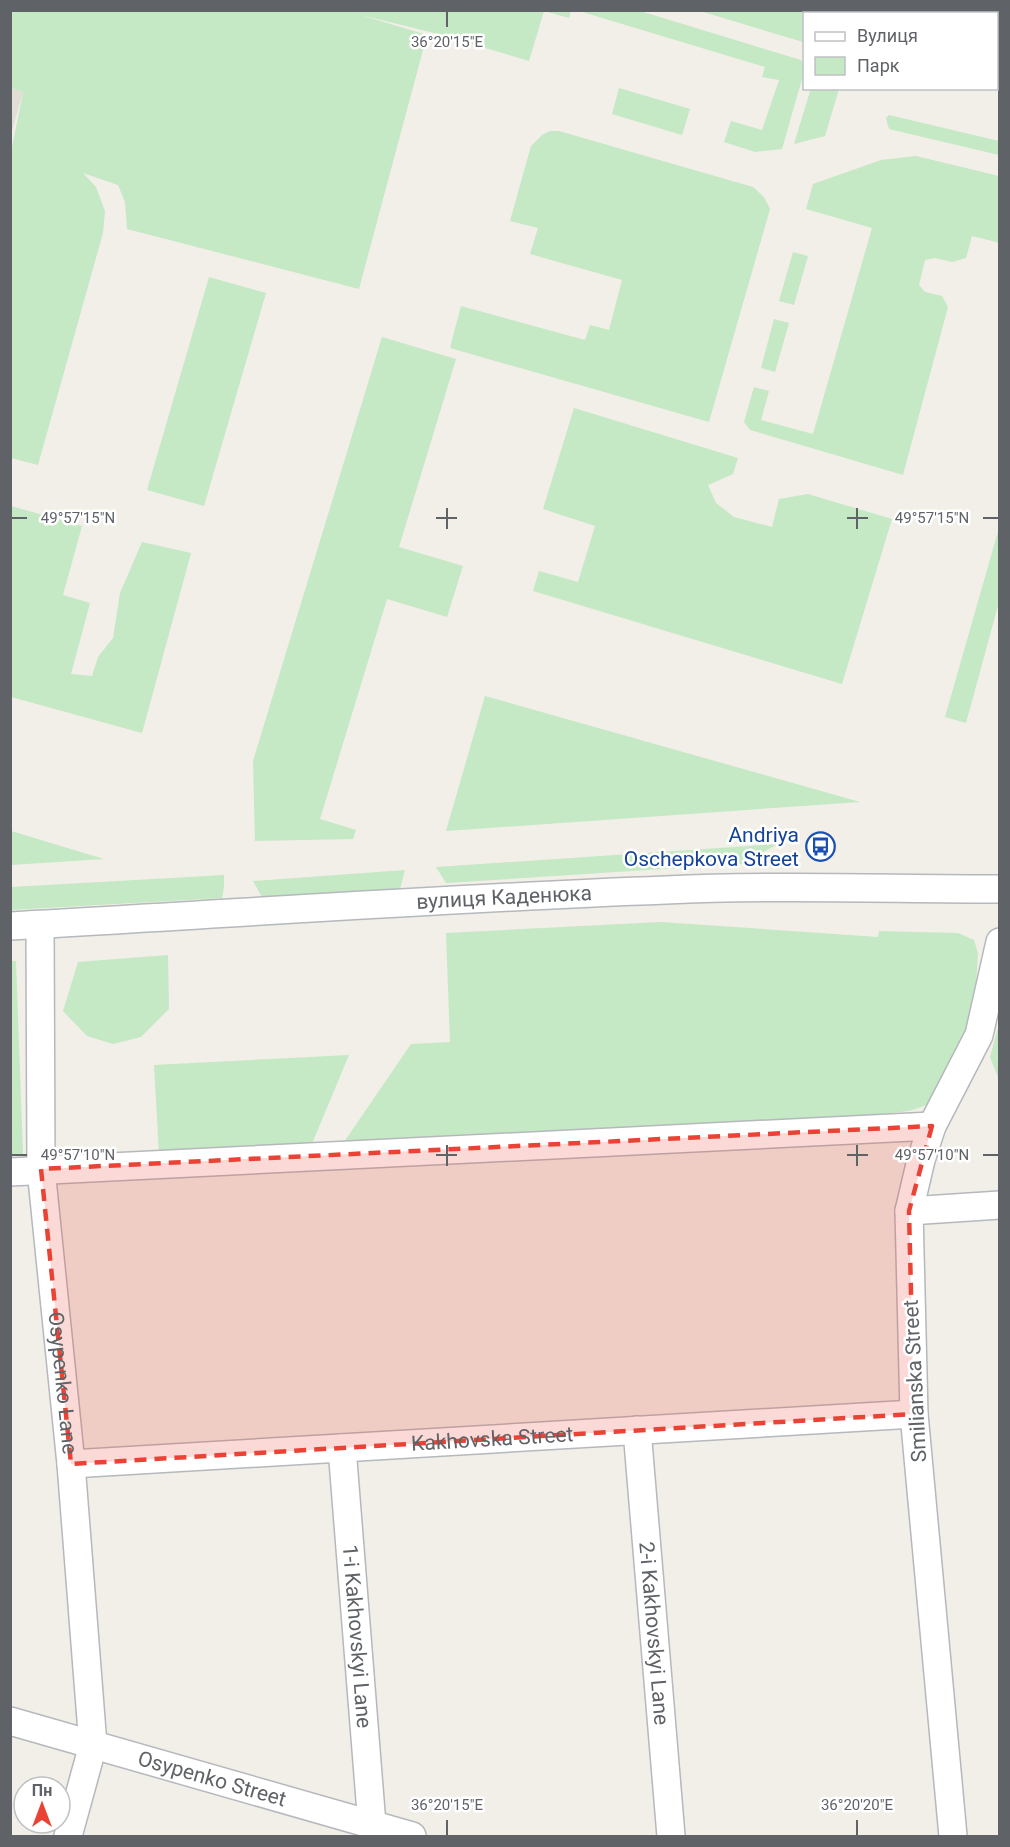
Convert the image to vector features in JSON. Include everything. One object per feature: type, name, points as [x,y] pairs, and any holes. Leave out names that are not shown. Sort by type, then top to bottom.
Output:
[{"type":"street","name":"вулиця Каденюка","points":[[10,926],[406,902],[669,890],[999,889]]},
{"type":"street","name":"Osypenko Lane","points":[[40,925],[41,1169],[71,1464],[93,1744],[68,1836]]},
{"type":"street","name":"Smilianska Street","points":[[953,1836],[914,1414],[909,1211],[932,1126],[978,1035],[999,942]]},
{"type":"street","points":[[10,1172],[932,1126]]},
{"type":"street","points":[[909,1211],[999,1206]]},
{"type":"street","name":"Kakhovska Street","points":[[71,1464],[914,1414]]},
{"type":"street","name":"2-i Kakhovskyi Lane","points":[[638,1431],[671,1836]]},
{"type":"street","name":"1-i Kakhovskyi Lane","points":[[342,1448],[372,1825]]},
{"type":"street","name":"Osypenko Street","points":[[10,1720],[412,1836]]},
{"type":"highlighted area","points":[[932,1126],[909,1211],[914,1414],[71,1464],[41,1169]]},
{"type":"shaded area","points":[[11,88],[23,92],[11,135]]},
{"type":"green space","points":[[800,10],[807,12],[803,12],[803,42],[700,11]]},
{"type":"green space","points":[[892,10],[999,11],[999,50],[998,12],[891,12]]},
{"type":"green space","points":[[10,11],[544,11],[529,61],[438,34],[361,15],[427,35],[359,289],[127,229],[125,202],[118,185],[83,173],[96,187],[105,211],[103,233],[38,465],[11,458],[10,157],[23,92],[11,88]]},
{"type":"green space","points":[[544,11],[571,11],[569,18]]},
{"type":"green space","points":[[579,11],[640,11],[801,60],[803,76],[782,149],[755,152],[724,142],[731,121],[762,130],[779,80],[762,77],[765,67]]},
{"type":"green space","points":[[619,88],[690,109],[682,135],[612,114]]},
{"type":"green space","points":[[810,90],[839,90],[825,136],[794,144]]},
{"type":"green space","points":[[889,115],[999,141],[999,155],[889,129],[886,118]]},
{"type":"green space","points":[[550,131],[559,131],[753,187],[764,197],[770,209],[709,422],[450,348],[461,306],[585,340],[590,325],[609,330],[622,280],[530,254],[538,228],[510,221],[531,146],[542,135]]},
{"type":"green space","points":[[916,156],[999,176],[1000,243],[972,236],[966,258],[952,262],[935,258],[925,260],[919,285],[925,292],[942,296],[948,307],[903,475],[750,430],[744,422],[754,387],[769,391],[761,420],[813,434],[872,228],[806,209],[813,184],[881,160]]},
{"type":"green space","points":[[793,252],[808,256],[794,305],[779,301]]},
{"type":"green space","points":[[209,277],[266,293],[204,506],[147,490]]},
{"type":"green space","points":[[774,319],[789,323],[775,372],[761,368]]},
{"type":"green space","points":[[382,337],[456,359],[399,547],[463,566],[447,617],[387,599],[320,819],[356,830],[353,839],[255,841],[253,761]]},
{"type":"green space","points":[[574,408],[738,458],[733,474],[708,485],[716,503],[734,517],[772,527],[779,499],[808,494],[892,519],[842,684],[533,591],[539,571],[578,582],[595,526],[543,509]]},
{"type":"green space","points":[[11,506],[82,526],[63,595],[90,603],[71,674],[92,676],[98,657],[113,638],[120,593],[142,542],[191,553],[142,733],[11,697]]},
{"type":"green space","points":[[999,528],[999,602],[966,723],[945,717]]},
{"type":"green space","points":[[485,696],[860,802],[446,831]]},
{"type":"green space","points":[[11,831],[104,859],[11,865]]},
{"type":"green space","points":[[778,844],[741,864],[446,883],[436,867]]},
{"type":"green space","points":[[405,870],[400,889],[263,899],[253,881]]},
{"type":"green space","points":[[224,875],[222,898],[11,910],[11,887]]},
{"type":"green space","points":[[661,922],[878,937],[879,931],[958,933],[974,940],[978,953],[974,1016],[933,1103],[909,1111],[874,1115],[344,1142],[411,1044],[450,1042],[446,933]]},
{"type":"green space","points":[[168,955],[169,1009],[141,1037],[113,1044],[87,1036],[63,1011],[78,962]]},
{"type":"green space","points":[[10,961],[16,961],[23,1155],[11,1156]]},
{"type":"green space","points":[[999,1024],[999,1080],[990,1057]]},
{"type":"green space","points":[[349,1055],[311,1146],[159,1154],[154,1065]]},
{"type":"place","name":"Andriya Oschepkova Street","points":[[820,847]]}]
